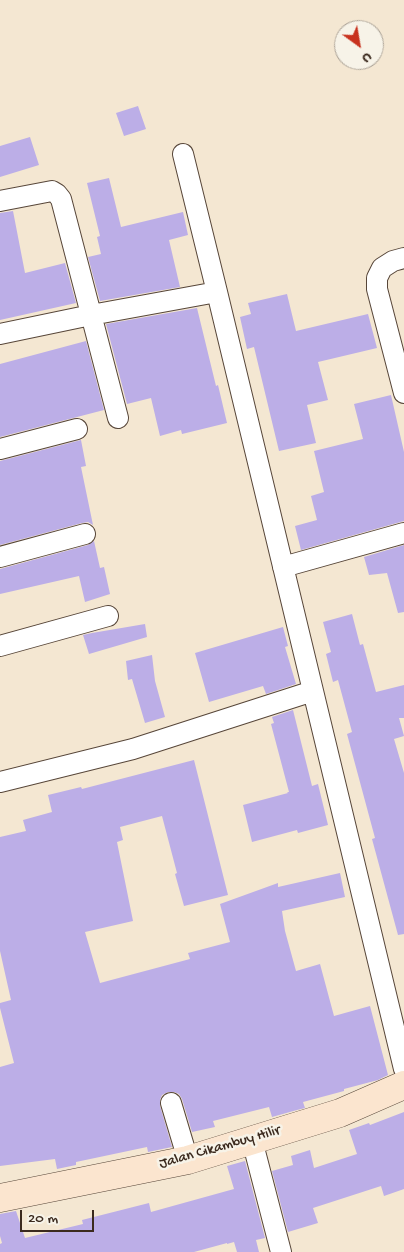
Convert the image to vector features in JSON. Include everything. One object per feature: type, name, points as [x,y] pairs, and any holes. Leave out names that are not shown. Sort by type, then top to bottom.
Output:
[{"type":"street","points":[[183,154],[404,1069]]},
{"type":"street","points":[[0,201],[52,190],[61,199],[118,418]]},
{"type":"street","points":[[404,258],[393,261],[382,268],[377,278],[377,288],[404,393]]},
{"type":"street","points":[[0,334],[217,292]]},
{"type":"street","points":[[0,449],[77,429]]},
{"type":"street","points":[[283,567],[404,533]]},
{"type":"street","points":[[0,557],[85,534]]},
{"type":"street","points":[[0,646],[108,616]]},
{"type":"street","points":[[0,782],[133,749],[313,691]]},
{"type":"street","name":"Jalan Cikambuy Hilir","points":[[0,1198],[188,1160],[340,1113],[404,1085]]},
{"type":"street","points":[[171,1103],[188,1160]]},
{"type":"street","points":[[252,1140],[281,1252]]},
{"type":"building","points":[[138,106],[146,129],[124,136],[116,113]]},
{"type":"building","points":[[30,137],[39,165],[0,177],[0,146]]},
{"type":"building","points":[[109,178],[121,227],[183,212],[188,235],[169,240],[180,287],[100,301],[88,257],[101,254],[97,237],[100,236],[87,183]]},
{"type":"building","points":[[13,211],[25,273],[65,263],[76,303],[0,320],[0,213]]},
{"type":"building","points":[[287,294],[296,331],[368,314],[377,348],[318,362],[328,400],[307,405],[316,443],[279,451],[254,347],[247,349],[240,317],[251,314],[248,303]]},
{"type":"building","points":[[197,308],[227,423],[182,434],[181,430],[160,436],[151,398],[127,404],[106,324]]},
{"type":"building","points":[[86,341],[104,410],[0,437],[0,364]]},
{"type":"building","points":[[391,395],[404,452],[404,521],[301,550],[295,526],[317,520],[311,496],[324,492],[314,451],[363,439],[354,404]]},
{"type":"building","points":[[81,440],[86,466],[81,467],[93,525],[88,522],[82,523],[0,545],[0,461]]},
{"type":"building","points":[[94,541],[100,568],[104,567],[110,594],[85,602],[79,576],[0,594],[0,569],[88,545]]},
{"type":"building","points":[[404,545],[404,612],[398,613],[387,573],[369,575],[364,557]]},
{"type":"building","points":[[352,614],[360,645],[363,644],[376,692],[404,685],[404,718],[399,718],[404,736],[394,739],[404,773],[404,934],[398,935],[372,839],[375,838],[347,734],[352,732],[338,680],[333,682],[326,654],[331,652],[323,622]]},
{"type":"building","points":[[145,624],[147,637],[89,654],[83,635]]},
{"type":"building","points":[[283,627],[288,646],[285,647],[296,684],[266,694],[263,686],[209,702],[195,653]]},
{"type":"building","points":[[152,655],[155,681],[165,717],[145,723],[132,679],[128,680],[126,661]]},
{"type":"building","points":[[293,710],[312,786],[318,784],[328,825],[298,833],[297,830],[252,842],[243,805],[289,792],[271,724],[274,723],[272,717]]},
{"type":"building","points":[[194,760],[228,895],[184,906],[162,816],[120,827],[123,840],[117,842],[133,921],[85,932],[100,983],[190,959],[188,953],[230,942],[220,904],[278,883],[278,887],[340,873],[345,897],[282,911],[285,931],[296,971],[320,964],[334,1016],[370,1006],[388,1075],[378,1080],[344,1089],[344,1091],[303,1102],[305,1108],[272,1117],[269,1107],[213,1121],[215,1127],[192,1132],[179,1094],[168,1092],[162,1095],[160,1106],[172,1147],[148,1152],[147,1147],[76,1162],[76,1165],[57,1169],[55,1159],[0,1166],[0,1067],[14,1063],[0,1008],[0,1003],[11,1000],[0,951],[0,837],[26,831],[23,820],[52,812],[48,795],[81,787],[82,789]]},
{"type":"building","points":[[404,1112],[404,1189],[384,1196],[381,1186],[313,1208],[318,1223],[288,1232],[272,1171],[293,1165],[291,1156],[310,1150],[314,1168],[357,1154],[349,1130],[369,1123],[370,1125]]},
{"type":"building","points":[[245,1161],[265,1238],[256,1240],[259,1252],[237,1252],[234,1242],[194,1252],[0,1252],[0,1244],[2,1243],[0,1236],[0,1214],[16,1211],[25,1238],[83,1224],[82,1220],[149,1203],[151,1212],[234,1189],[227,1166]]}]
